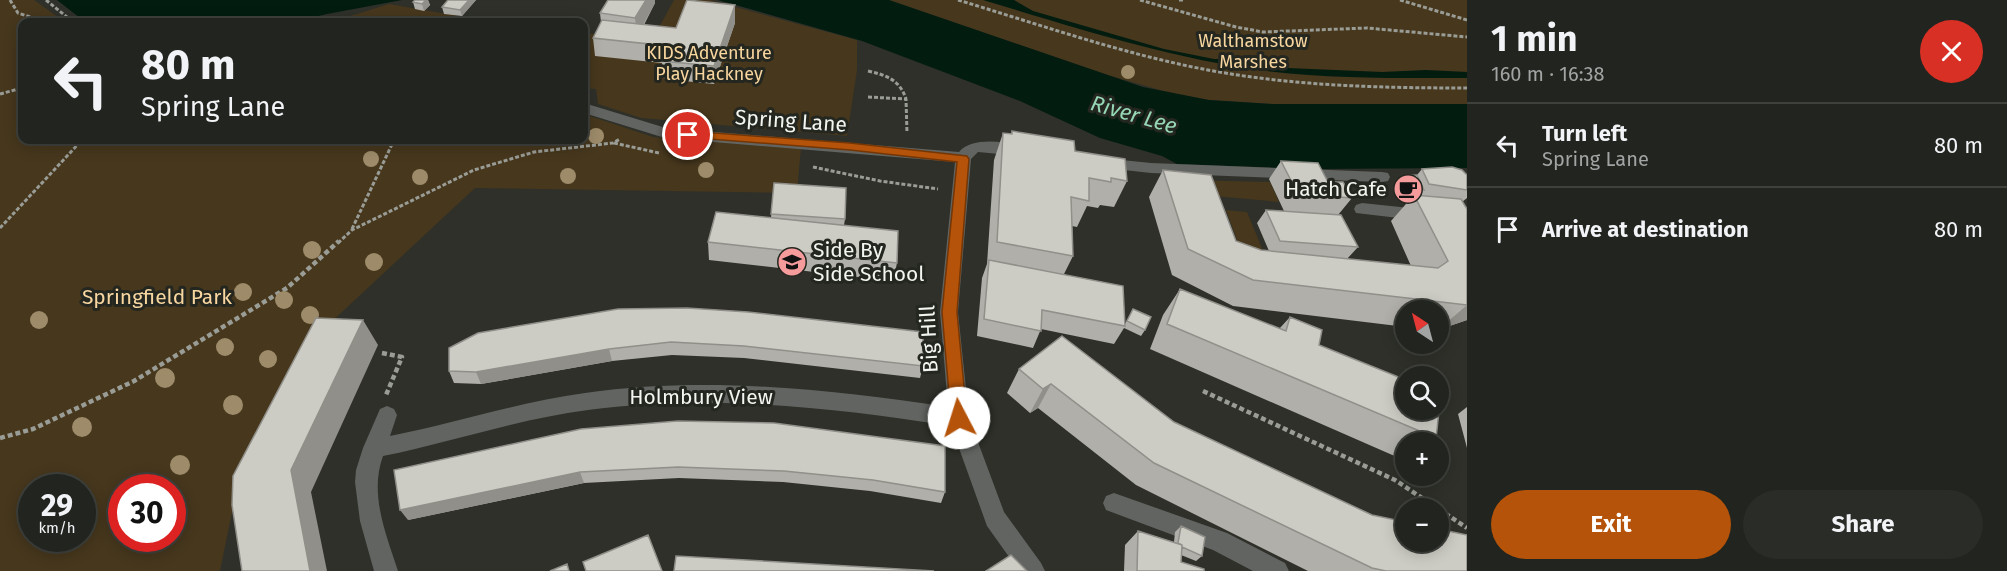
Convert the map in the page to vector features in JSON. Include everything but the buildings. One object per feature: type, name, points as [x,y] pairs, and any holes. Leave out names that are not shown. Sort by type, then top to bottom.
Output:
[{"type":"street","name":"Spring Lane","points":[[588,109],[665,133],[906,152],[963,159]]},
{"type":"street","points":[[963,159],[970,149],[978,147],[1039,153]]},
{"type":"street","name":"Big Hill","points":[[963,159],[950,312],[959,418],[995,518],[1033,571]]},
{"type":"street","points":[[1089,160],[1151,168],[1382,177]]},
{"type":"street","points":[[1362,209],[1467,220]]},
{"type":"street","name":"Holmbury View","points":[[374,448],[574,403],[657,393],[732,393],[853,401],[959,418]]},
{"type":"street","points":[[386,571],[375,536],[366,480],[374,448],[387,415]]},
{"type":"street","points":[[1114,503],[1219,541],[1277,571]]},
{"type":"path","points":[[10,0],[18,13],[33,18]]},
{"type":"path","points":[[46,0],[68,18]]},
{"type":"path","points":[[958,0],[1140,55],[1216,71],[1331,85],[1467,88]]},
{"type":"path","points":[[1140,0],[1236,27],[1263,32],[1366,28],[1467,37]]},
{"type":"path","points":[[1179,0],[1185,0]]},
{"type":"path","points":[[1400,0],[1467,20]]},
{"type":"path","points":[[868,71],[888,75],[903,88],[906,99],[906,152]]},
{"type":"path","points":[[0,94],[18,89]]},
{"type":"path","points":[[868,97],[906,99]]},
{"type":"path","points":[[613,143],[626,135]]},
{"type":"path","points":[[0,438],[33,429],[134,381],[287,288],[352,230],[474,170],[534,152],[613,143],[661,153]]},
{"type":"path","points":[[0,228],[78,144]]},
{"type":"path","points":[[352,230],[392,144]]},
{"type":"path","points":[[802,166],[880,181],[960,192]]},
{"type":"path","points":[[382,353],[402,357],[384,400],[387,415]]},
{"type":"path","points":[[1203,391],[1395,480],[1467,528]]},
{"type":"green space","name":"Springfield Park","points":[[0,0],[34,0],[59,18],[18,18],[18,144],[588,144],[588,115],[653,137],[801,148],[797,193],[475,188],[312,340],[239,478],[220,571],[0,571]]},
{"type":"green space","name":"KIDS Adventure Play Hackney","points":[[674,0],[710,0],[857,40],[857,70],[847,136],[641,118],[598,104],[596,89],[588,88],[588,33],[652,40]]},
{"type":"green space","name":"Walthamstow Marshes","points":[[889,0],[1467,0],[1467,104],[1272,104],[1209,100],[1174,94],[1104,74]]},
{"type":"green space","points":[[389,4],[465,18],[344,18]]},
{"type":"green space","points":[[1186,180],[1270,182],[1279,202],[1193,194]]},
{"type":"green space","points":[[1226,210],[1247,212],[1264,253],[1241,251]]},
{"type":"water","points":[[57,0],[402,0],[310,18],[80,18]]},
{"type":"water","name":"River Lee","points":[[718,0],[889,0],[1143,87],[1209,100],[1272,104],[1467,104],[1467,168],[1314,169],[1177,164],[1162,156],[1100,138],[1020,101],[862,41]]},
{"type":"water","points":[[983,0],[1014,0],[1033,11],[1164,49],[1214,59],[1240,59],[1267,67],[1382,72],[1426,70],[1467,72],[1467,78],[1366,78],[1266,71],[1194,58],[1123,41]]},
{"type":"place","name":"Hatch Cafe","points":[[1408,189]]},
{"type":"place","name":"Side By Side School","points":[[792,262]]},
{"type":"route","points":[[688,135],[850,147],[963,159],[950,312],[959,418]]}]
